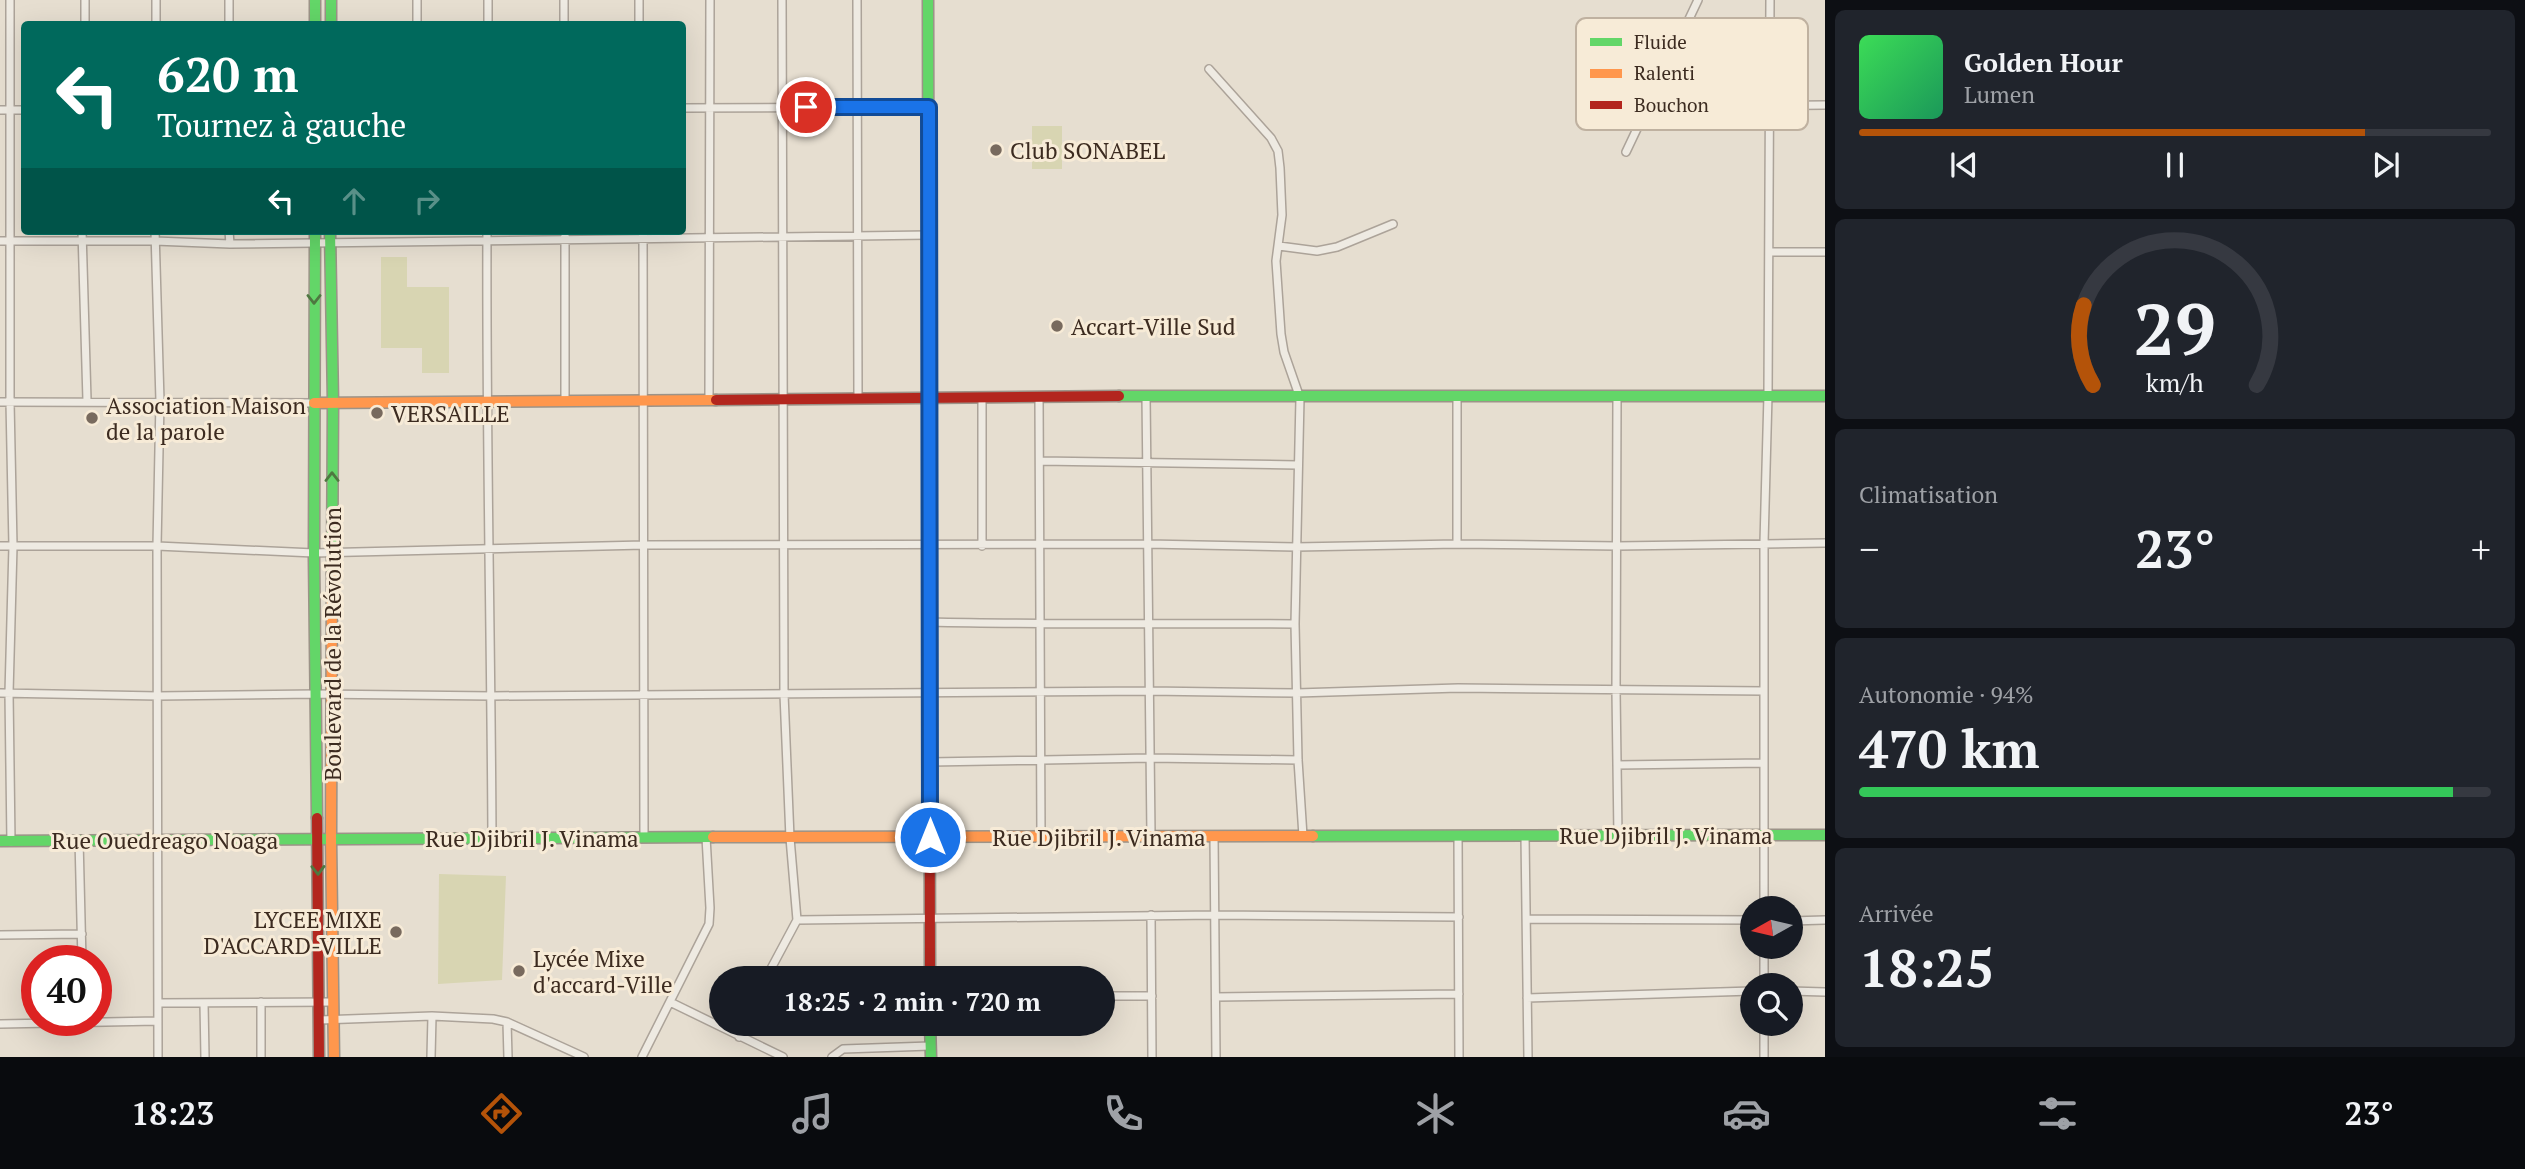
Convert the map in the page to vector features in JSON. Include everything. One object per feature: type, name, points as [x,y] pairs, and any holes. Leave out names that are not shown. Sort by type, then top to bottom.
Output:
[{"type":"street","points":[[6,842],[4,693],[13,546],[10,402],[10,0]]},
{"type":"street","points":[[85,0],[85,21]]},
{"type":"street","points":[[156,0],[156,21]]},
{"type":"street","points":[[229,0],[229,21]]},
{"type":"street","points":[[315,0],[315,21]]},
{"type":"street","points":[[331,0],[331,21]]},
{"type":"street","points":[[417,0],[417,21]]},
{"type":"street","points":[[488,0],[488,21]]},
{"type":"street","points":[[564,0],[564,21]]},
{"type":"street","points":[[639,0],[639,21]]},
{"type":"street","points":[[709,399],[710,0]]},
{"type":"street","points":[[775,966],[797,920],[790,838],[784,694],[782,0]]},
{"type":"street","points":[[857,0],[858,398]]},
{"type":"street","points":[[928,0],[930,966]]},
{"type":"street","points":[[1689,18],[1698,0]]},
{"type":"street","points":[[1770,0],[1770,18]]},
{"type":"street","points":[[1209,69],[1271,138],[1278,152],[1282,215],[1276,272],[1281,334],[1283,352],[1300,398],[1295,624],[1298,760],[1303,836]]},
{"type":"street","points":[[686,108],[929,107]]},
{"type":"street","points":[[0,110],[21,110]]},
{"type":"street","points":[[1626,152],[1636,130]]},
{"type":"street","points":[[1764,896],[1763,543],[1768,395],[1768,130]]},
{"type":"street","points":[[1279,246],[1318,251],[1337,247],[1393,224]]},
{"type":"street","points":[[0,241],[229,244],[314,243],[330,236],[416,241],[565,235],[782,237],[929,234]]},
{"type":"street","points":[[82,235],[87,400]]},
{"type":"street","points":[[155,235],[160,401],[157,546],[158,1057]]},
{"type":"street","points":[[229,235],[229,244]]},
{"type":"street","name":"Boulevard de la Révolution","points":[[314,235],[319,1057]]},
{"type":"street","points":[[416,235],[416,241]]},
{"type":"street","points":[[487,235],[486,400],[492,837]]},
{"type":"street","points":[[565,235],[565,399]]},
{"type":"street","points":[[643,235],[645,838]]},
{"type":"street","name":"Boulevard de la Révolution","points":[[330,236],[333,402],[331,839],[334,1057]]},
{"type":"street","points":[[1769,253],[1825,252]]},
{"type":"street","points":[[0,402],[982,399],[1146,396],[1825,396]]},
{"type":"street","points":[[1146,396],[1151,835]]},
{"type":"street","points":[[1617,397],[1618,836]]},
{"type":"street","points":[[1040,398],[1041,837]]},
{"type":"street","points":[[1457,398],[1457,544]]},
{"type":"street","points":[[982,399],[982,546]]},
{"type":"street","points":[[1040,461],[1297,466]]},
{"type":"street","points":[[0,546],[157,546],[332,553],[644,545],[1148,544],[1296,547],[1825,543]]},
{"type":"street","points":[[929,622],[1040,625],[1149,622],[1295,624]]},
{"type":"street","points":[[4,693],[492,696],[1149,691],[1297,693],[1458,688],[1764,691]]},
{"type":"street","points":[[930,762],[1150,758],[1298,760]]},
{"type":"street","points":[[1617,765],[1764,763]]},
{"type":"street","points":[[1458,835],[1459,1057]]},
{"type":"street","name":"Rue Djibril J. Vinama","points":[[331,839],[1825,835]]},
{"type":"street","points":[[1214,836],[1216,1057]]},
{"type":"street","points":[[1525,836],[1528,1057]]},
{"type":"street","points":[[642,1057],[709,924],[706,837]]},
{"type":"street","name":"Rue Ouedreago Noaga","points":[[6,842],[157,838],[331,839]]},
{"type":"street","points":[[79,839],[82,945]]},
{"type":"street","points":[[797,920],[1151,915],[1459,917]]},
{"type":"street","points":[[1151,915],[1152,1057]]},
{"type":"street","points":[[1528,919],[1740,920]]},
{"type":"street","points":[[1803,920],[1825,920]]},
{"type":"street","points":[[0,935],[82,934]]},
{"type":"street","points":[[1527,998],[1740,991]]},
{"type":"street","points":[[1803,991],[1825,992]]},
{"type":"street","points":[[1216,997],[1459,994]]},
{"type":"street","points":[[1115,996],[1152,996]]},
{"type":"street","points":[[261,1002],[261,1057]]},
{"type":"street","points":[[158,1003],[333,1002]]},
{"type":"street","points":[[670,1002],[783,1057]]},
{"type":"street","points":[[204,1003],[205,1057]]},
{"type":"street","points":[[320,1020],[432,1016],[493,1019],[584,1057]]},
{"type":"street","points":[[431,1057],[432,1016]]},
{"type":"street","points":[[112,1021],[158,1021]]},
{"type":"street","points":[[0,1024],[21,1023]]},
{"type":"street","points":[[508,1023],[508,1057]]},
{"type":"street","points":[[1764,1036],[1764,1057]]},
{"type":"street","points":[[862,1048],[862,1057]]},
{"type":"street","points":[[832,1057],[843,1049],[862,1048],[930,1052]]},
{"type":"shaded area","points":[[1032,126],[1062,126],[1062,169],[1032,169]]},
{"type":"shaded area","points":[[381,257],[407,257],[407,287],[449,287],[449,373],[422,373],[422,348],[381,348]]},
{"type":"shaded area","points":[[439,874],[506,876],[502,980],[438,984]]},
{"type":"traffic: fast","points":[[315,0],[315,21]]},
{"type":"traffic: fast","points":[[331,0],[331,21]]},
{"type":"traffic: fast","points":[[928,0],[929,500]]},
{"type":"traffic: fast","points":[[315,235],[314,558],[317,818]]},
{"type":"traffic: fast","points":[[330,235],[332,574]]},
{"type":"traffic: fast","points":[[1119,396],[1825,396]]},
{"type":"traffic: fast","points":[[1313,836],[1825,835]]},
{"type":"traffic: fast","points":[[0,841],[713,837]]},
{"type":"traffic: fast","points":[[930,1036],[931,1057]]},
{"type":"traffic: slow","points":[[314,403],[716,400]]},
{"type":"traffic: slow","points":[[332,574],[334,1057]]},
{"type":"traffic: slow","points":[[713,837],[1313,836]]},
{"type":"traffic: jam","points":[[716,400],[1119,396]]},
{"type":"traffic: jam","points":[[929,500],[930,966]]},
{"type":"traffic: jam","points":[[317,818],[319,1057]]},
{"type":"place","name":"Club SONABEL","points":[[996,150]]},
{"type":"place","name":"Accart-Ville Sud","points":[[1057,326]]},
{"type":"place","name":"VERSAILLE","points":[[377,413]]},
{"type":"place","name":"Association Maison de la parole","points":[[92,418]]},
{"type":"place","name":"LYCEE MIXE D'ACCARD-VILLE","points":[[396,932]]},
{"type":"place","name":"Lycée Mixe d'accard-Ville","points":[[519,971]]},
{"type":"route","points":[[806,107],[929,107],[930,837]]}]
